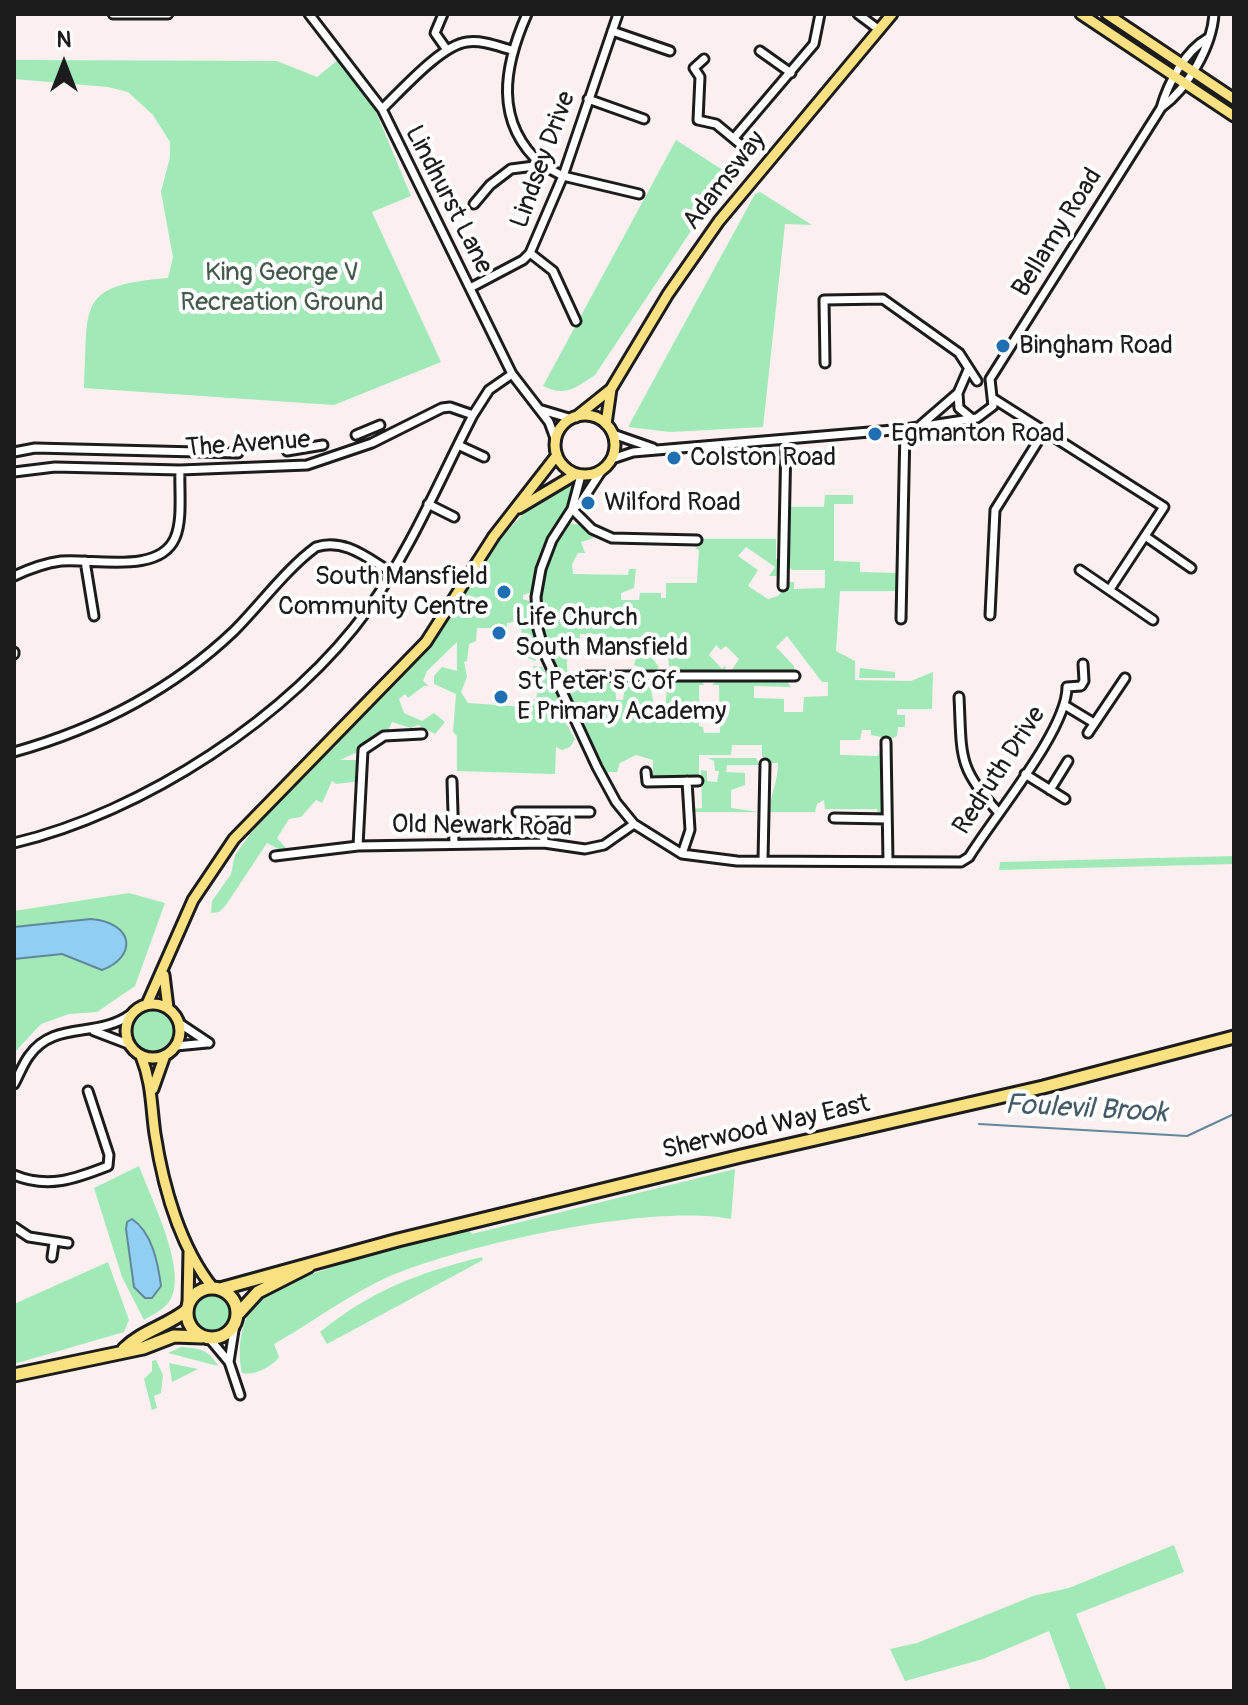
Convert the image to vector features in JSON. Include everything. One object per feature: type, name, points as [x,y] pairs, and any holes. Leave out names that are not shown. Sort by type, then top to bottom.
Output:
[{"type":"highway","name":"Sherwood Way East","points":[[216,1288],[309,1266],[413,1236],[755,1152],[1043,1087],[1234,1037]]},
{"type":"highway","name":"Sherwood Way East","points":[[236,1320],[258,1292],[299,1274],[309,1266]]},
{"type":"highway","points":[[14,1375],[124,1349],[143,1348],[174,1336],[224,1335],[236,1320],[233,1299],[216,1288],[198,1292],[187,1307],[164,1326],[138,1336],[124,1349]]},
{"type":"highway","points":[[187,1307],[192,1329],[206,1337]]},
{"type":"main road","name":"Adamsway","points":[[574,418],[611,389],[668,294],[719,221],[892,14]]},
{"type":"main road","points":[[1081,14],[1234,116]]},
{"type":"main road","points":[[1107,14],[1234,99]]},
{"type":"main road","name":"Adamsway","points":[[606,424],[611,389]]},
{"type":"main road","points":[[519,508],[578,474],[602,470],[612,459],[613,434],[606,424],[592,416],[574,418],[560,430],[556,441],[557,455],[567,470],[578,474]]},
{"type":"main road","points":[[216,1288],[189,1252],[163,1173],[155,1135],[153,1089],[141,1056],[128,1044],[125,1034],[131,1014],[147,1004],[164,972],[193,900],[234,839],[426,642],[494,536],[519,508],[557,455]]},
{"type":"main road","points":[[141,1056],[154,1059],[176,1046],[179,1023],[168,1008],[164,972]]},
{"type":"main road","points":[[147,1004],[168,1008]]},
{"type":"main road","points":[[153,1089],[165,1055]]},
{"type":"main road","points":[[187,1307],[189,1252]]},
{"type":"street","points":[[113,14],[168,14]]},
{"type":"street","name":"Lindhurst Lane","points":[[309,14],[382,109],[512,374],[540,410],[556,441]]},
{"type":"street","points":[[443,14],[435,33],[447,50]]},
{"type":"street","points":[[527,14],[511,50],[505,93],[511,122],[542,165],[563,176],[639,194]]},
{"type":"street","name":"Lindsey Drive","points":[[470,288],[523,260],[530,253],[563,176],[618,14]]},
{"type":"street","points":[[734,138],[814,44],[820,14]]},
{"type":"street","points":[[858,14],[878,29]]},
{"type":"street","name":"Bellamy Road","points":[[1161,108],[1193,71],[1208,38],[1214,14]]},
{"type":"street","points":[[612,31],[670,51]]},
{"type":"street","name":"Bellamy Road","points":[[990,379],[1161,108],[1183,64],[1199,43],[1208,38]]},
{"type":"street","points":[[382,109],[447,50],[464,42],[482,42],[511,50]]},
{"type":"street","points":[[760,51],[791,73]]},
{"type":"street","points":[[704,59],[694,68],[700,77],[698,120],[716,124],[745,148]]},
{"type":"street","points":[[588,99],[644,119]]},
{"type":"street","points":[[474,204],[490,185],[511,169],[542,165]]},
{"type":"street","points":[[530,253],[553,271],[576,321]]},
{"type":"street","points":[[825,363],[824,300],[883,299],[959,353],[968,370],[991,389]]},
{"type":"street","points":[[968,370],[960,390],[959,408],[970,417]]},
{"type":"street","points":[[14,843],[60,830],[120,805],[221,746],[284,698],[356,625],[391,572],[473,415],[489,390],[512,374]]},
{"type":"street","points":[[919,427],[960,390],[990,379],[994,399],[990,412]]},
{"type":"street","points":[[994,399],[1164,507],[1110,589]]},
{"type":"street","name":"The Avenue","points":[[14,472],[55,467],[223,470],[307,465],[372,443],[442,408],[450,407],[473,415]]},
{"type":"street","points":[[540,410],[574,418]]},
{"type":"street","points":[[612,459],[633,452],[905,429],[990,412],[1012,412]]},
{"type":"street","points":[[356,435],[380,425]]},
{"type":"street","points":[[901,619],[905,429]]},
{"type":"street","points":[[367,430],[372,443]]},
{"type":"street","points":[[990,615],[995,510],[1045,430]]},
{"type":"street","points":[[613,434],[636,445],[663,450]]},
{"type":"street","points":[[783,586],[786,440]]},
{"type":"street","points":[[287,451],[323,445]]},
{"type":"street","points":[[458,445],[484,457]]},
{"type":"street","points":[[14,452],[35,448],[238,453]]},
{"type":"street","points":[[305,449],[307,465]]},
{"type":"street","points":[[223,453],[223,470]]},
{"type":"street","points":[[14,576],[55,561],[149,559],[170,546],[178,529],[180,470]]},
{"type":"street","points":[[572,509],[580,504],[602,470]]},
{"type":"street","points":[[578,474],[572,509],[545,555],[536,597],[538,629],[558,684],[606,785],[634,824],[682,854],[763,860],[888,861],[886,742]]},
{"type":"street","points":[[428,504],[454,517]]},
{"type":"street","points":[[572,509],[592,529],[612,538],[697,540]]},
{"type":"street","points":[[1145,536],[1191,568]]},
{"type":"street","points":[[14,752],[92,725],[173,681],[215,649],[316,547],[337,544],[348,547],[391,572]]},
{"type":"street","points":[[85,561],[94,616]]},
{"type":"street","points":[[1080,570],[1153,620]]},
{"type":"street","name":"Redruth Drive","points":[[888,861],[961,862],[969,857],[1066,706],[1067,687],[1081,686],[1084,681],[1083,664]]},
{"type":"street","points":[[558,684],[587,676],[795,676]]},
{"type":"street","points":[[1088,733],[1125,678]]},
{"type":"street","points":[[959,697],[963,763],[970,780],[998,812]]},
{"type":"street","points":[[1066,706],[1094,723]]},
{"type":"street","points":[[358,846],[363,750],[384,736],[422,734]]},
{"type":"street","points":[[1050,790],[1068,761]]},
{"type":"street","points":[[763,860],[765,764]]},
{"type":"street","points":[[646,772],[647,782],[698,781]]},
{"type":"street","points":[[1025,774],[1065,799]]},
{"type":"street","points":[[452,781],[454,844]]},
{"type":"street","points":[[682,854],[690,830],[687,781]]},
{"type":"street","points":[[517,812],[590,812]]},
{"type":"street","points":[[543,812],[544,843]]},
{"type":"street","points":[[834,818],[887,819]]},
{"type":"street","name":"Old Newark Road","points":[[275,856],[358,846],[544,843],[585,849],[604,845],[634,824]]},
{"type":"street","points":[[14,1084],[29,1056],[52,1036],[68,1031],[115,1026],[131,1014]]},
{"type":"street","points":[[176,1046],[209,1043],[179,1023]]},
{"type":"street","points":[[92,1030],[128,1044]]},
{"type":"street","points":[[14,1175],[41,1183],[62,1182],[108,1166],[109,1155],[88,1091]]},
{"type":"street","points":[[14,1227],[29,1237],[68,1243]]},
{"type":"street","points":[[52,1257],[54,1243]]},
{"type":"street","points":[[229,1362],[236,1320]]},
{"type":"street","points":[[206,1337],[229,1362],[240,1395]]},
{"type":"green space","name":"King George V Recreation Ground","points":[[339,59],[371,100],[411,196],[372,212],[441,362],[334,405],[84,388],[88,319],[93,305],[101,295],[116,287],[168,278],[173,257],[161,192],[170,157],[170,142],[153,115],[128,92],[108,87],[14,79],[14,60],[277,61],[317,77]]},
{"type":"green space","points":[[676,140],[729,174],[595,375],[564,391],[543,386]]},
{"type":"green space","points":[[760,192],[812,225],[785,224],[763,427],[670,432],[628,427],[755,194]]},
{"type":"green space","points":[[575,485],[570,504],[542,553],[533,592],[523,595],[523,599],[532,602],[538,657],[535,661],[528,658],[519,621],[507,623],[507,633],[502,628],[477,628],[476,641],[469,644],[467,661],[464,662],[467,677],[461,692],[468,703],[526,707],[527,701],[536,699],[538,689],[533,666],[542,667],[556,689],[564,720],[575,739],[570,747],[562,750],[556,747],[555,774],[457,771],[457,736],[453,732],[456,694],[434,684],[434,676],[442,667],[457,671],[457,642],[427,671],[423,681],[429,686],[424,686],[408,698],[405,694],[399,699],[404,713],[422,721],[434,713],[445,722],[435,734],[418,725],[411,728],[392,722],[387,733],[371,738],[360,751],[340,760],[359,760],[361,781],[336,784],[332,781],[322,803],[316,800],[301,817],[289,819],[277,838],[287,849],[284,852],[267,843],[226,905],[219,912],[211,913],[212,901],[231,874],[235,855],[254,829],[412,663],[507,532],[529,509],[552,493]]},
{"type":"green space","points":[[825,495],[853,495],[853,504],[834,504],[834,561],[860,562],[860,572],[897,573],[897,591],[840,591],[836,651],[855,661],[855,680],[911,681],[933,672],[932,709],[897,709],[897,715],[905,715],[905,727],[898,727],[897,736],[891,739],[871,735],[871,730],[862,730],[860,740],[840,740],[840,755],[878,756],[880,749],[883,754],[883,813],[878,816],[877,809],[825,809],[824,800],[817,804],[815,812],[770,812],[778,763],[767,763],[762,756],[762,745],[732,745],[731,755],[699,755],[699,779],[653,779],[653,760],[636,755],[620,763],[617,772],[607,772],[569,698],[567,692],[572,682],[615,680],[616,700],[623,700],[626,679],[649,679],[656,717],[665,717],[667,685],[660,685],[661,680],[701,680],[704,685],[699,685],[699,726],[703,727],[704,733],[720,733],[719,685],[712,685],[717,680],[787,681],[791,687],[754,686],[754,698],[784,699],[784,712],[803,712],[804,697],[828,696],[828,682],[822,682],[787,636],[776,647],[794,666],[794,672],[731,671],[739,659],[726,646],[721,650],[716,645],[709,655],[722,669],[726,665],[724,672],[663,671],[669,669],[668,649],[645,649],[659,667],[655,673],[634,665],[639,649],[616,649],[616,657],[611,657],[611,649],[599,649],[598,634],[580,634],[579,651],[567,652],[567,670],[576,674],[565,677],[553,665],[545,648],[539,612],[544,574],[568,523],[582,525],[594,538],[581,542],[585,553],[578,553],[572,564],[573,574],[628,575],[629,569],[636,569],[634,588],[621,593],[621,600],[639,600],[640,593],[661,593],[661,598],[666,598],[666,583],[697,583],[699,550],[695,548],[702,545],[702,539],[776,539],[776,559],[780,559],[780,572],[776,576],[769,576],[775,567],[746,547],[738,556],[758,570],[748,586],[768,599],[778,596],[789,582],[794,582],[794,589],[825,588],[825,570],[792,570],[786,564],[787,507],[824,507]]},
{"type":"green space","points":[[860,668],[895,672],[895,678],[859,678]]},
{"type":"green space","points":[[708,758],[756,758],[760,765],[727,765],[726,772],[745,773],[745,785],[731,790],[731,808],[759,812],[691,812],[692,809],[702,808],[701,770],[707,771],[707,781],[717,782],[719,771],[715,771],[714,761]]},
{"type":"green space","points":[[1234,856],[1234,864],[999,870],[1000,862]]},
{"type":"green space","points":[[129,893],[165,903],[135,986],[97,1012],[69,1014],[41,1024],[15,1052],[14,911]]},
{"type":"green space","points":[[153,1011],[167,1017],[173,1031],[167,1045],[153,1051],[139,1045],[133,1031],[139,1017]]},
{"type":"green space","points":[[139,1166],[166,1235],[175,1273],[169,1302],[144,1320],[122,1277],[94,1188]]},
{"type":"green space","points":[[735,1169],[731,1219],[655,1217],[608,1222],[464,1251],[375,1283],[274,1344],[279,1357],[272,1364],[257,1372],[242,1373],[241,1336],[251,1309],[272,1291],[296,1280],[469,1230],[472,1234]]},
{"type":"green space","points":[[482,1257],[483,1260],[327,1344],[320,1332],[358,1305],[396,1285]]},
{"type":"green space","points":[[108,1262],[129,1320],[124,1332],[14,1364],[14,1304]]},
{"type":"green space","points":[[211,1294],[225,1299],[230,1313],[225,1327],[211,1332],[197,1327],[192,1313],[197,1299]]},
{"type":"green space","points":[[181,1347],[202,1350],[218,1366],[168,1353]]},
{"type":"green space","points":[[156,1360],[163,1375],[161,1393],[154,1396],[157,1408],[152,1410],[144,1379],[152,1371],[152,1361]]},
{"type":"green space","points":[[169,1363],[198,1369],[172,1382]]},
{"type":"green space","points":[[1174,1545],[1184,1572],[1076,1614],[1107,1691],[1071,1691],[1049,1631],[983,1659],[905,1681],[890,1649],[917,1643],[1033,1596],[1069,1588]]},
{"type":"water","points":[[91,919],[116,927],[126,941],[121,957],[102,970],[62,954],[14,959],[14,927]]},
{"type":"water","points":[[132,1219],[145,1232],[156,1258],[161,1286],[152,1298],[145,1298],[134,1287],[126,1229],[127,1222]]},
{"type":"waterway","name":"Foulevil Brook","points":[[979,1124],[1187,1136],[1234,1114]]},
{"type":"place","name":"Bingham Road","points":[[1003,346]]},
{"type":"place","name":"Egmanton Road","points":[[875,434]]},
{"type":"place","name":"Colston Road","points":[[674,458]]},
{"type":"place","name":"Wilford Road","points":[[588,503]]},
{"type":"place","name":"South Mansfield Community Centre","points":[[504,592]]},
{"type":"place","name":"Life Church South Mansfield","points":[[499,633]]},
{"type":"place","name":"St Peter's C of E Primary Academy","points":[[501,697]]}]
